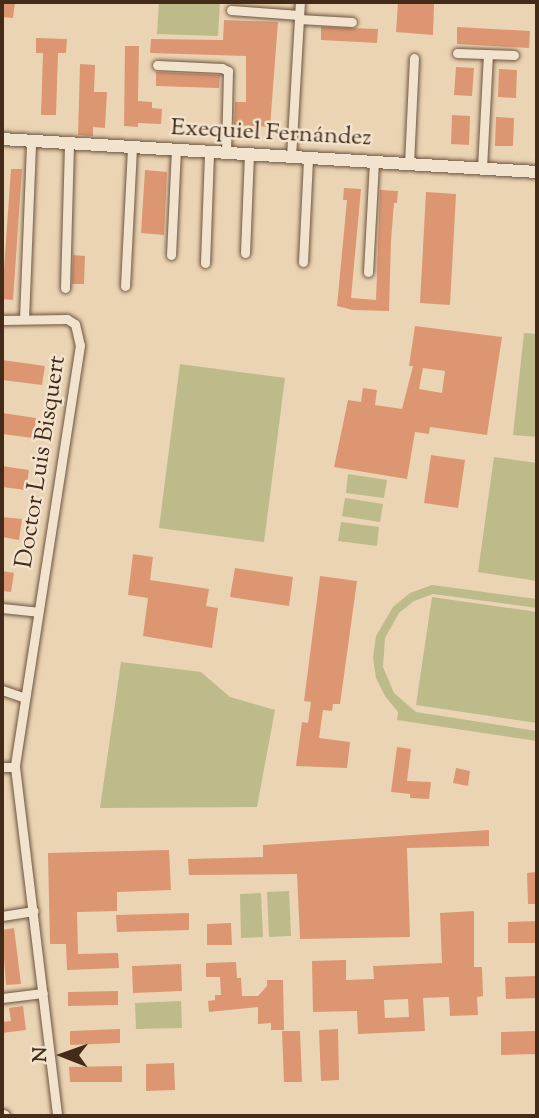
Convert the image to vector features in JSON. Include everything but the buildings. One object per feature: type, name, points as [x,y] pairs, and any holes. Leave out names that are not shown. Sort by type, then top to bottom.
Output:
[{"type":"street","points":[[291,157],[300,2]]},
{"type":"street","points":[[231,10],[352,22]]},
{"type":"street","points":[[457,53],[514,55]]},
{"type":"street","points":[[482,168],[488,54]]},
{"type":"street","points":[[409,164],[414,58]]},
{"type":"street","points":[[157,65],[222,68],[228,71],[226,153]]},
{"type":"street","name":"Exequiel Fernández","points":[[2,139],[537,172]]},
{"type":"street","points":[[2,320],[24,319],[31,141]]},
{"type":"street","points":[[65,288],[69,143]]},
{"type":"street","points":[[125,286],[132,147]]},
{"type":"street","points":[[172,255],[176,150]]},
{"type":"street","points":[[205,262],[209,152]]},
{"type":"street","points":[[245,253],[249,154]]},
{"type":"street","points":[[303,262],[308,158]]},
{"type":"street","points":[[368,272],[374,162]]},
{"type":"street","name":"Doctor Luis Bisquert","points":[[24,319],[67,319],[75,324],[80,345],[15,767],[57,1116]]},
{"type":"street","points":[[2,608],[38,612]]},
{"type":"street","points":[[2,690],[26,698]]},
{"type":"street","points":[[2,767],[15,767]]},
{"type":"street","points":[[2,916],[34,911]]},
{"type":"street","points":[[2,998],[43,993]]},
{"type":"shaded area","points":[[159,2],[220,2],[218,36],[157,34]]},
{"type":"shaded area","points":[[524,333],[537,334],[537,437],[513,435]]},
{"type":"shaded area","points":[[180,364],[285,378],[264,542],[159,528]]},
{"type":"shaded area","points":[[494,457],[537,463],[537,581],[478,572]]},
{"type":"shaded area","points":[[348,474],[387,480],[384,498],[346,493]]},
{"type":"shaded area","points":[[345,498],[383,504],[380,522],[342,516]]},
{"type":"shaded area","points":[[341,522],[379,527],[377,546],[338,541]]},
{"type":"shaded area","points":[[432,585],[537,599],[537,608],[433,594],[414,601],[399,613],[385,638],[383,667],[394,693],[416,712],[537,731],[537,741],[397,720],[398,712],[385,696],[376,678],[373,658],[376,636],[393,607],[410,593]]},
{"type":"shaded area","points":[[432,597],[537,612],[537,723],[416,705]]},
{"type":"shaded area","points":[[121,662],[201,672],[230,697],[275,710],[257,807],[100,808]]},
{"type":"shaded area","points":[[289,891],[291,936],[269,937],[267,892]]},
{"type":"shaded area","points":[[261,893],[263,937],[241,938],[240,894]]},
{"type":"shaded area","points":[[181,1001],[182,1028],[136,1029],[135,1003]]}]
